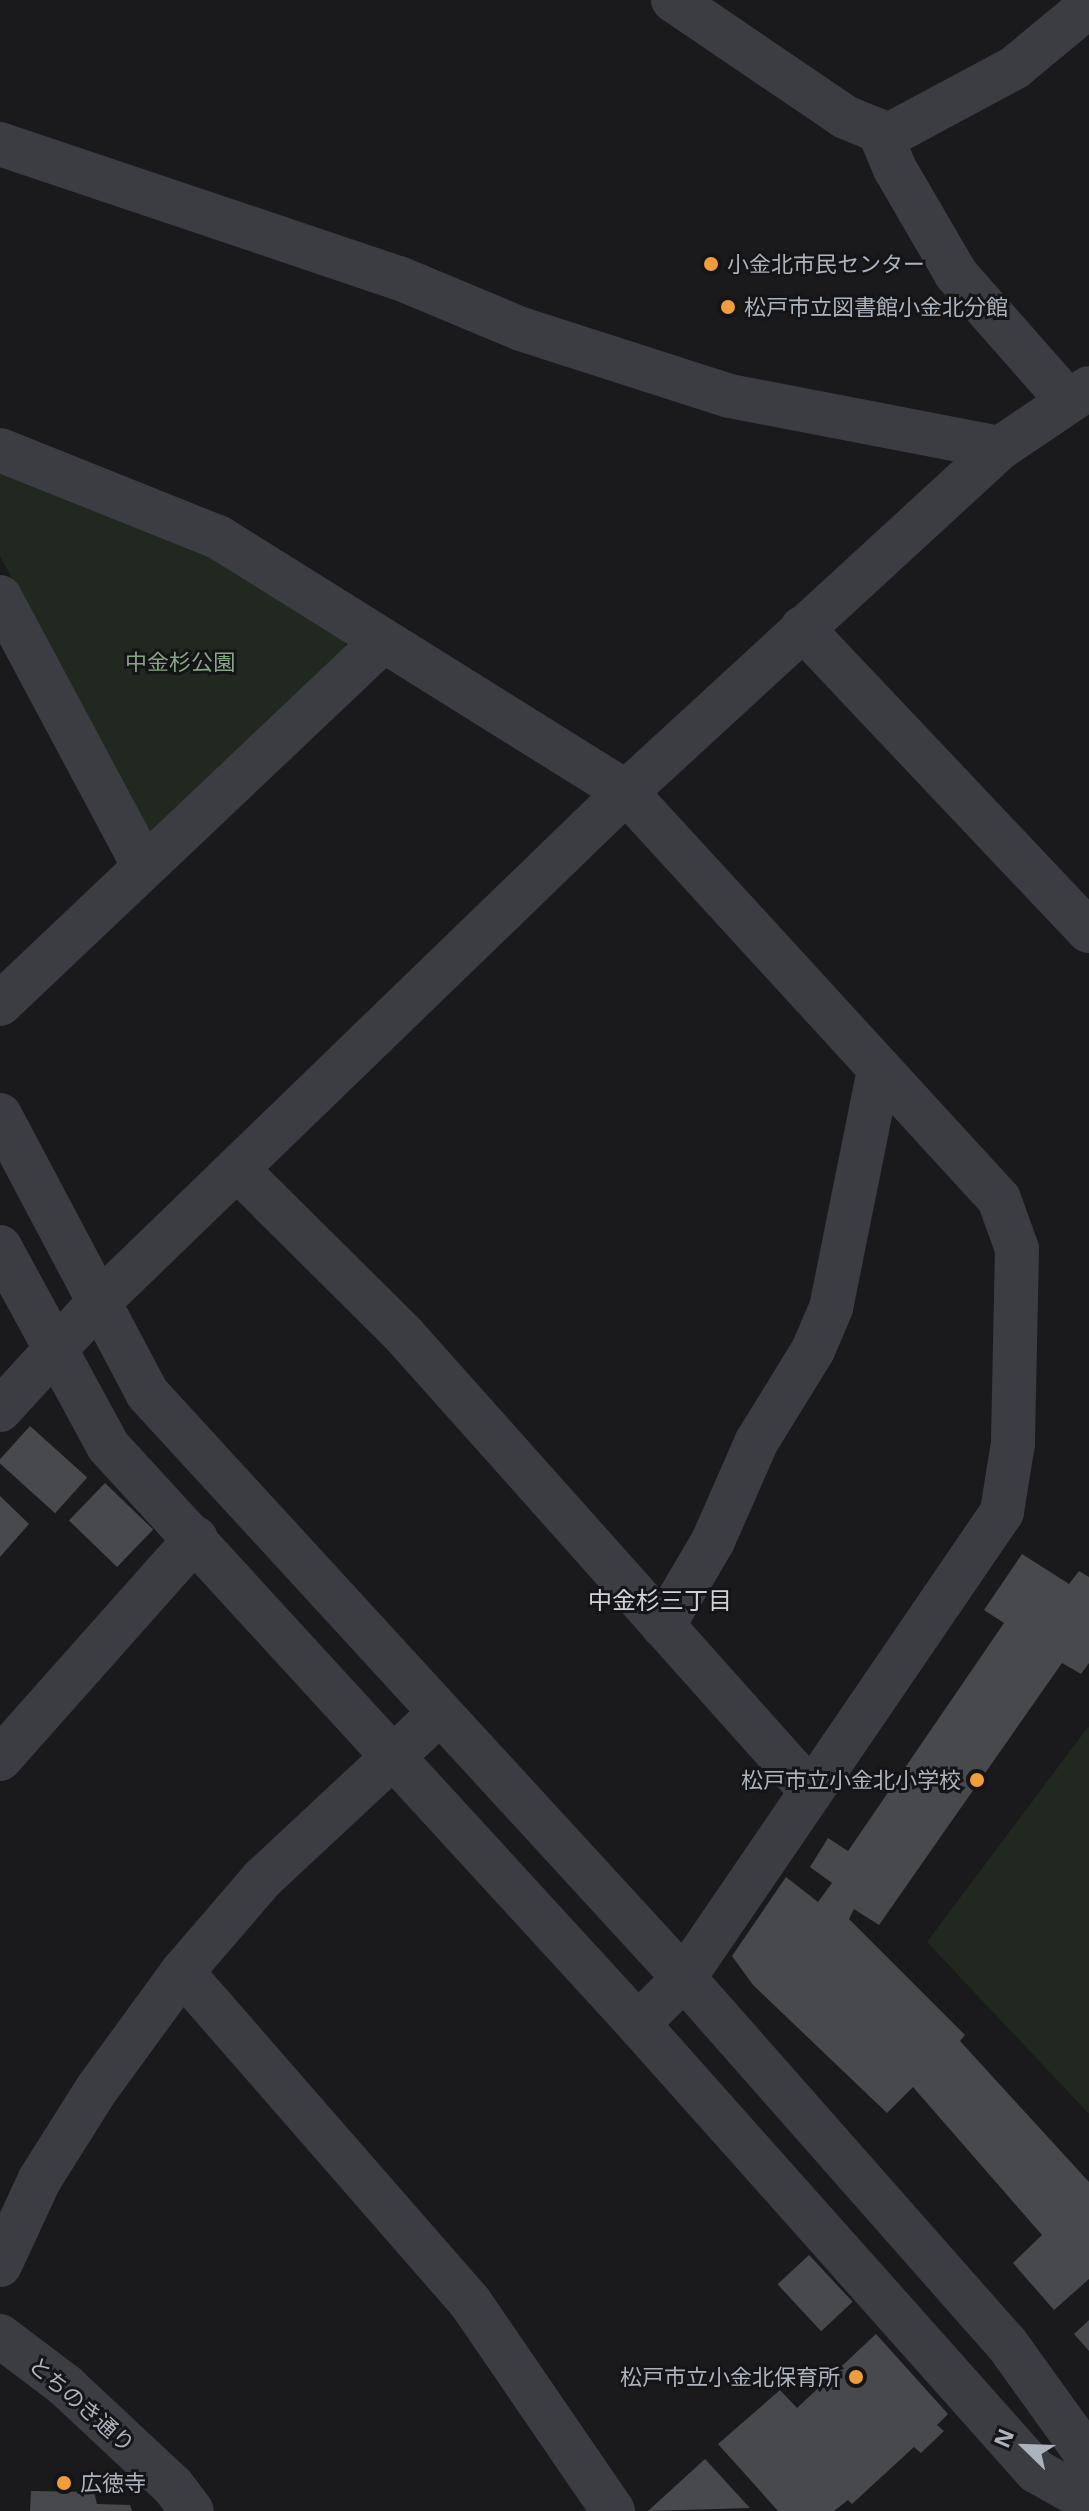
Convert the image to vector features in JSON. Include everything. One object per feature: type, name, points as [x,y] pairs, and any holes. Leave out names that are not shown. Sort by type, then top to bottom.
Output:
[{"type":"street","points":[[673,0],[845,117],[889,135],[1014,68],[1089,6]]},
{"type":"street","points":[[0,1410],[97,1304],[626,792],[1000,448],[1078,394],[956,274],[895,169],[879,131]]},
{"type":"street","points":[[0,144],[399,278],[521,329],[730,396],[1000,448]]},
{"type":"street","points":[[0,450],[218,537],[626,792],[999,1199],[1017,1249],[1013,1443],[1002,1512],[684,1978],[638,2024]]},
{"type":"street","points":[[0,597],[144,867]]},
{"type":"street","points":[[802,628],[1089,931]]},
{"type":"street","points":[[0,1004],[383,641]]},
{"type":"street","points":[[663,1626],[713,1541],[757,1441],[813,1350],[831,1308],[879,1070]]},
{"type":"street","points":[[0,1115],[97,1304],[147,1393],[684,1978],[1007,2344],[1089,2458]]},
{"type":"street","points":[[237,1169],[404,1335],[810,1790]]},
{"type":"street","points":[[0,1247],[108,1446],[196,1538],[392,1758],[638,2024],[1036,2471],[1089,2501]]},
{"type":"street","points":[[0,1759],[196,1538]]},
{"type":"street","points":[[0,2265],[64,2141],[182,1972],[262,1879],[440,1713]]},
{"type":"street","points":[[182,1972],[470,2302],[613,2511]]},
{"type":"street","name":"とちのき通り","points":[[0,2336],[66,2386],[173,2486],[192,2511]]},
{"type":"green space","name":"中金杉公園","points":[[0,469],[202,548],[346,634],[345,656],[150,836],[0,556]]},
{"type":"green space","points":[[1089,1728],[1089,2114],[927,1942]]},
{"type":"building","points":[[30,1426],[87,1478],[55,1513],[0,1464],[0,1459]]},
{"type":"building","points":[[105,1483],[153,1530],[117,1567],[69,1520]]},
{"type":"building","points":[[0,1496],[29,1524],[0,1557]]},
{"type":"building","points":[[1022,1554],[1069,1584],[1079,1571],[1089,1577],[1089,1663],[1081,1674],[1062,1663],[879,1925],[854,1909],[849,1919],[965,2035],[960,2041],[1089,2182],[1089,2279],[1054,2310],[1013,2263],[1042,2235],[913,2087],[887,2113],[753,1985],[732,1956],[786,1877],[818,1902],[832,1883],[810,1867],[828,1838],[848,1851],[1004,1623],[984,1610]]},
{"type":"building","points":[[809,2255],[853,2302],[821,2331],[778,2284]]},
{"type":"building","points":[[1089,2320],[1089,2351],[1074,2334]]},
{"type":"building","name":"松戸市立小金北保育所","points":[[876,2334],[948,2414],[937,2425],[944,2431],[921,2453],[914,2447],[852,2504],[848,2500],[834,2511],[778,2511],[718,2444],[780,2390],[797,2408]]},
{"type":"building","points":[[705,2459],[750,2508],[648,2511]]},
{"type":"building","points":[[31,2491],[94,2492],[97,2504],[130,2505],[132,2511],[30,2511]]},
{"type":"place","name":"小金北市民センター","points":[[711,264]]},
{"type":"place","name":"松戸市立図書館小金北分館","points":[[728,307]]},
{"type":"place","name":"松戸市立小金北小学校","points":[[977,1780]]},
{"type":"place","name":"松戸市立小金北保育所","points":[[856,2377]]},
{"type":"place","name":"広徳寺","points":[[64,2483]]},
{"type":"district","name":"中金杉三丁目","points":[[660,1600]]}]
